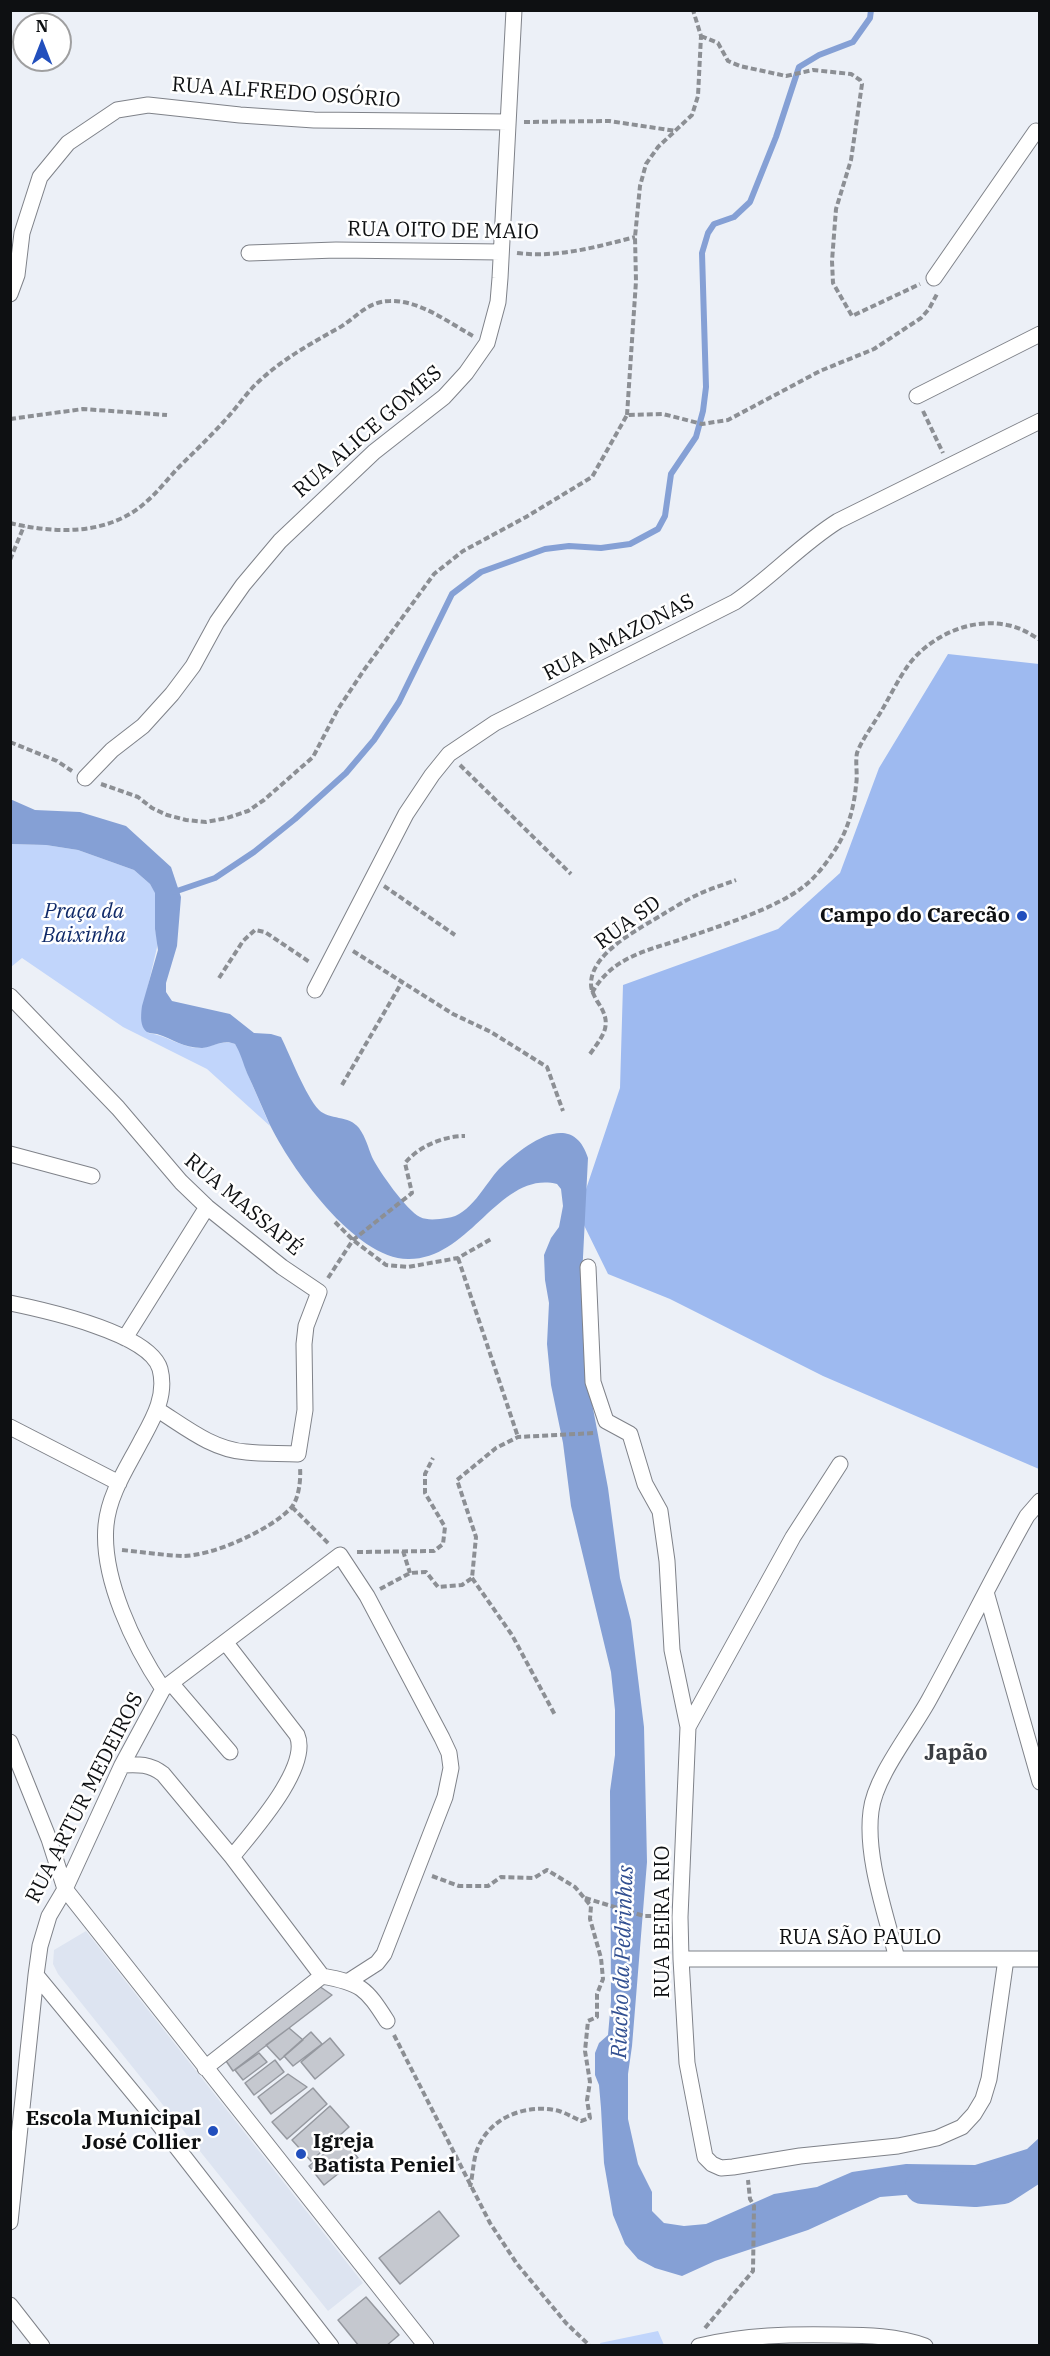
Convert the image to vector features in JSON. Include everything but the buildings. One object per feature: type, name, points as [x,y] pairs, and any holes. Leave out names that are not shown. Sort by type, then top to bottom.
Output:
[{"type":"street","name":"RUA ALICE GOMES","points":[[85,778],[112,750],[143,726],[172,694],[193,666],[217,622],[243,585],[280,541],[374,452],[444,397],[466,373],[487,343],[498,302],[514,10]]},
{"type":"street","name":"RUA ALFREDO OSÓRIO","points":[[10,294],[17,275],[22,233],[40,177],[68,143],[117,110],[148,105],[314,120],[508,122]]},
{"type":"street","points":[[934,278],[1038,133]]},
{"type":"street","name":"RUA OITO DE MAIO","points":[[249,252],[336,250],[501,252]]},
{"type":"street","points":[[917,396],[1040,334]]},
{"type":"street","name":"RUA AMAZONAS","points":[[315,990],[406,814],[448,754],[495,723],[735,602],[760,585],[816,535],[838,521],[1040,421]]},
{"type":"street","name":"RUA MASSAPÉ","points":[[10,996],[118,1108],[165,1166],[207,1207],[282,1267],[319,1292]]},
{"type":"street","points":[[10,1154],[92,1176]]},
{"type":"street","points":[[125,1338],[207,1207]]},
{"type":"street","name":"RUA BEIRA RIO","points":[[588,1267],[593,1382],[606,1420],[630,1434],[645,1485],[660,1511],[667,1561],[672,1650],[688,1727],[680,1917],[687,2063],[705,2157],[712,2164],[721,2168],[747,2165],[800,2156],[898,2146],[937,2138],[962,2127],[974,2114],[986,2089],[1006,1959]]},
{"type":"street","points":[[158,1410],[195,1434],[227,1448],[245,1452],[298,1454],[305,1410],[306,1326],[319,1292]]},
{"type":"street","name":"RUA ARTUR MEDEIROS","points":[[10,1303],[81,1320],[125,1338],[150,1354],[159,1366],[162,1393],[158,1410],[111,1500],[106,1525],[112,1579],[123,1617],[151,1671],[167,1686],[122,1765],[65,1889],[49,1916],[40,1946],[10,2222]]},
{"type":"street","points":[[10,1427],[119,1483]]},
{"type":"street","points":[[688,1727],[793,1537],[840,1464]]},
{"type":"street","points":[[897,1959],[875,1871],[870,1838],[871,1810],[877,1788],[929,1700],[1027,1516],[1040,1502]]},
{"type":"street","points":[[230,1752],[167,1686],[339,1555],[367,1596],[450,1753],[450,1780],[445,1797],[384,1954],[377,1963],[349,1981]]},
{"type":"street","points":[[986,1592],[1040,1782]]},
{"type":"street","points":[[226,1643],[297,1735],[300,1749],[277,1801],[232,1857]]},
{"type":"street","points":[[10,1742],[49,1839],[65,1889],[422,2344]]},
{"type":"street","points":[[122,1765],[143,1764],[154,1767],[163,1774],[232,1857],[322,1976],[349,1981],[364,1989],[387,2021]]},
{"type":"street","name":"RUA SÃO PAULO","points":[[681,1959],[1040,1959]]},
{"type":"street","points":[[36,1975],[154,2118],[330,2345]]},
{"type":"street","points":[[205,2068],[322,1976]]},
{"type":"street","points":[[10,2305],[42,2346]]},
{"type":"street","points":[[700,2339],[789,2334],[875,2336],[925,2346]]},
{"type":"path","points":[[10,742],[57,761],[85,778],[138,797],[152,808],[167,815],[206,822],[248,811],[313,757],[338,708],[434,574],[463,551],[526,517],[592,477],[627,416],[636,281],[635,237],[640,186],[646,164],[658,147],[692,115],[698,96],[701,36],[693,10]]},
{"type":"path","points":[[627,416],[663,414],[702,424],[728,420],[820,371],[874,349],[912,325],[929,309],[937,296],[934,278],[852,316],[833,283],[832,261],[836,209],[851,160],[862,84],[860,80],[851,75],[811,71],[786,76],[740,66],[728,61],[718,44],[701,36]]},
{"type":"path","points":[[508,122],[609,122],[676,131]]},
{"type":"path","name":"RUA OITO DE MAIO","points":[[501,252],[535,256],[570,253],[635,237]]},
{"type":"path","points":[[10,523],[67,531],[100,526],[126,517],[159,489],[226,419],[252,388],[277,365],[338,329],[371,303],[401,301],[417,306],[487,343]]},
{"type":"path","points":[[917,396],[950,466]]},
{"type":"path","points":[[10,419],[83,409],[167,416]]},
{"type":"path","points":[[10,561],[24,526]]},
{"type":"path","points":[[590,1054],[604,1036],[607,1022],[603,1010],[592,993],[607,971],[642,953],[723,925],[775,903],[802,888],[820,871],[846,832],[856,785],[857,753],[908,666],[930,644],[945,635],[976,624],[993,623],[1017,628],[1040,640]]},
{"type":"path","points":[[448,754],[571,874]]},
{"type":"path","points":[[374,879],[455,935]]},
{"type":"path","name":"RUA SD","points":[[592,993],[591,984],[596,966],[602,957],[615,946],[696,895],[736,880]]},
{"type":"path","points":[[219,978],[243,941],[255,930],[265,932],[324,972]]},
{"type":"path","points":[[340,942],[453,1014],[491,1032],[547,1067],[563,1111]]},
{"type":"path","points":[[342,1085],[402,982]]},
{"type":"path","points":[[319,1292],[353,1240],[412,1193],[405,1163],[411,1155],[448,1136],[465,1136]]},
{"type":"path","points":[[334,1222],[386,1265],[408,1267],[458,1258],[491,1239]]},
{"type":"path","points":[[458,1258],[518,1437]]},
{"type":"path","points":[[555,1714],[512,1635],[472,1578],[476,1538],[457,1480],[496,1448],[518,1437],[600,1432]]},
{"type":"path","points":[[107,1546],[122,1550],[183,1556],[211,1552],[236,1543],[292,1507],[301,1477],[298,1454]]},
{"type":"path","points":[[292,1507],[339,1555],[363,1551],[435,1551],[443,1544],[445,1527],[425,1493],[425,1474],[433,1458]]},
{"type":"path","points":[[403,1551],[410,1573]]},
{"type":"path","points":[[367,1596],[410,1573],[426,1572],[438,1587],[462,1585],[472,1578]]},
{"type":"path","points":[[417,1870],[459,1886],[488,1886],[501,1876],[534,1878],[547,1870],[563,1878],[591,1906],[590,1918],[601,1958],[603,1979],[597,1994],[597,2017],[588,2021],[585,2051],[590,2082],[587,2100],[590,2118],[581,2121],[560,2112],[543,2109],[522,2111],[504,2118],[487,2131],[477,2151],[470,2187]]},
{"type":"path","points":[[584,1898],[644,1916]]},
{"type":"path","points":[[387,2021],[490,2223],[517,2264],[566,2323],[590,2346]]},
{"type":"path","points":[[700,2339],[753,2271],[754,2206],[750,2199],[747,2165]]},
{"type":"shaded area","points":[[948,654],[1039,664],[1039,1469],[823,1376],[670,1299],[608,1274],[578,1213],[620,1088],[623,985],[778,929],[840,873],[879,768]]},
{"type":"shaded area","name":"Escola Municipal José Collier","points":[[86,1931],[363,2283],[328,2311],[58,1974],[53,1964],[54,1950]]},
{"type":"green space","name":"Praça da Baixinha","points":[[10,844],[46,845],[78,850],[134,870],[150,884],[155,892],[155,929],[158,943],[141,1016],[148,1033],[185,1046],[198,1048],[221,1043],[235,1044],[242,1055],[270,1126],[207,1069],[123,1027],[22,958],[11,967]]},
{"type":"green space","points":[[658,2331],[664,2345],[601,2346],[600,2343]]},
{"type":"water","points":[[10,799],[35,810],[80,812],[126,826],[171,867],[181,897],[177,946],[166,983],[166,992],[172,1001],[230,1014],[254,1033],[281,1037],[303,1086],[319,1110],[350,1121],[359,1128],[372,1157],[386,1180],[408,1207],[420,1217],[444,1218],[463,1212],[499,1169],[521,1150],[546,1136],[559,1133],[571,1135],[581,1143],[588,1158],[582,1277],[585,1366],[608,1488],[620,1578],[631,1621],[644,1727],[647,1862],[628,2074],[628,2119],[638,2164],[652,2192],[652,2211],[664,2223],[684,2226],[706,2224],[774,2194],[817,2187],[852,2172],[906,2164],[975,2165],[1027,2149],[1039,2138],[1039,2163],[1003,2187],[880,2197],[808,2230],[715,2261],[682,2276],[655,2268],[638,2259],[625,2244],[613,2215],[604,2163],[599,2085],[595,2075],[595,2053],[599,2043],[608,2035],[611,2001],[610,1791],[615,1755],[615,1710],[611,1672],[571,1506],[563,1443],[551,1385],[547,1344],[549,1303],[544,1255],[551,1238],[559,1227],[563,1206],[561,1189],[557,1184],[537,1183],[518,1190],[450,1246],[430,1255],[408,1259],[388,1255],[367,1244],[346,1228],[326,1208],[292,1163],[269,1123],[235,1044],[226,1042],[196,1048],[148,1033],[144,1029],[141,1021],[142,1006],[158,950],[155,929],[155,893],[150,884],[134,870],[78,850],[46,845],[11,844]]},
{"type":"waterway","points":[[174,892],[215,878],[254,852],[346,773],[374,740],[399,702],[452,594],[481,572],[545,549],[569,546],[601,548],[630,544],[658,529],[665,516],[671,474],[696,437],[703,411],[706,387],[702,253],[708,233],[714,224],[734,217],[750,202],[776,137],[799,67],[819,55],[853,42],[870,18],[871,10]]},
{"type":"waterway","name":"Riacho da Pedrinhas","points":[[922,2187],[975,2190],[1003,2187],[1040,2163]]},
{"type":"place","name":"Campo do Carecão","points":[[1022,916]]},
{"type":"place","name":"Escola Municipal José Collier","points":[[213,2131]]},
{"type":"place","name":"Igreja Batista Peniel","points":[[301,2154]]},
{"type":"district","name":"Japão","points":[[956,1754]]}]
